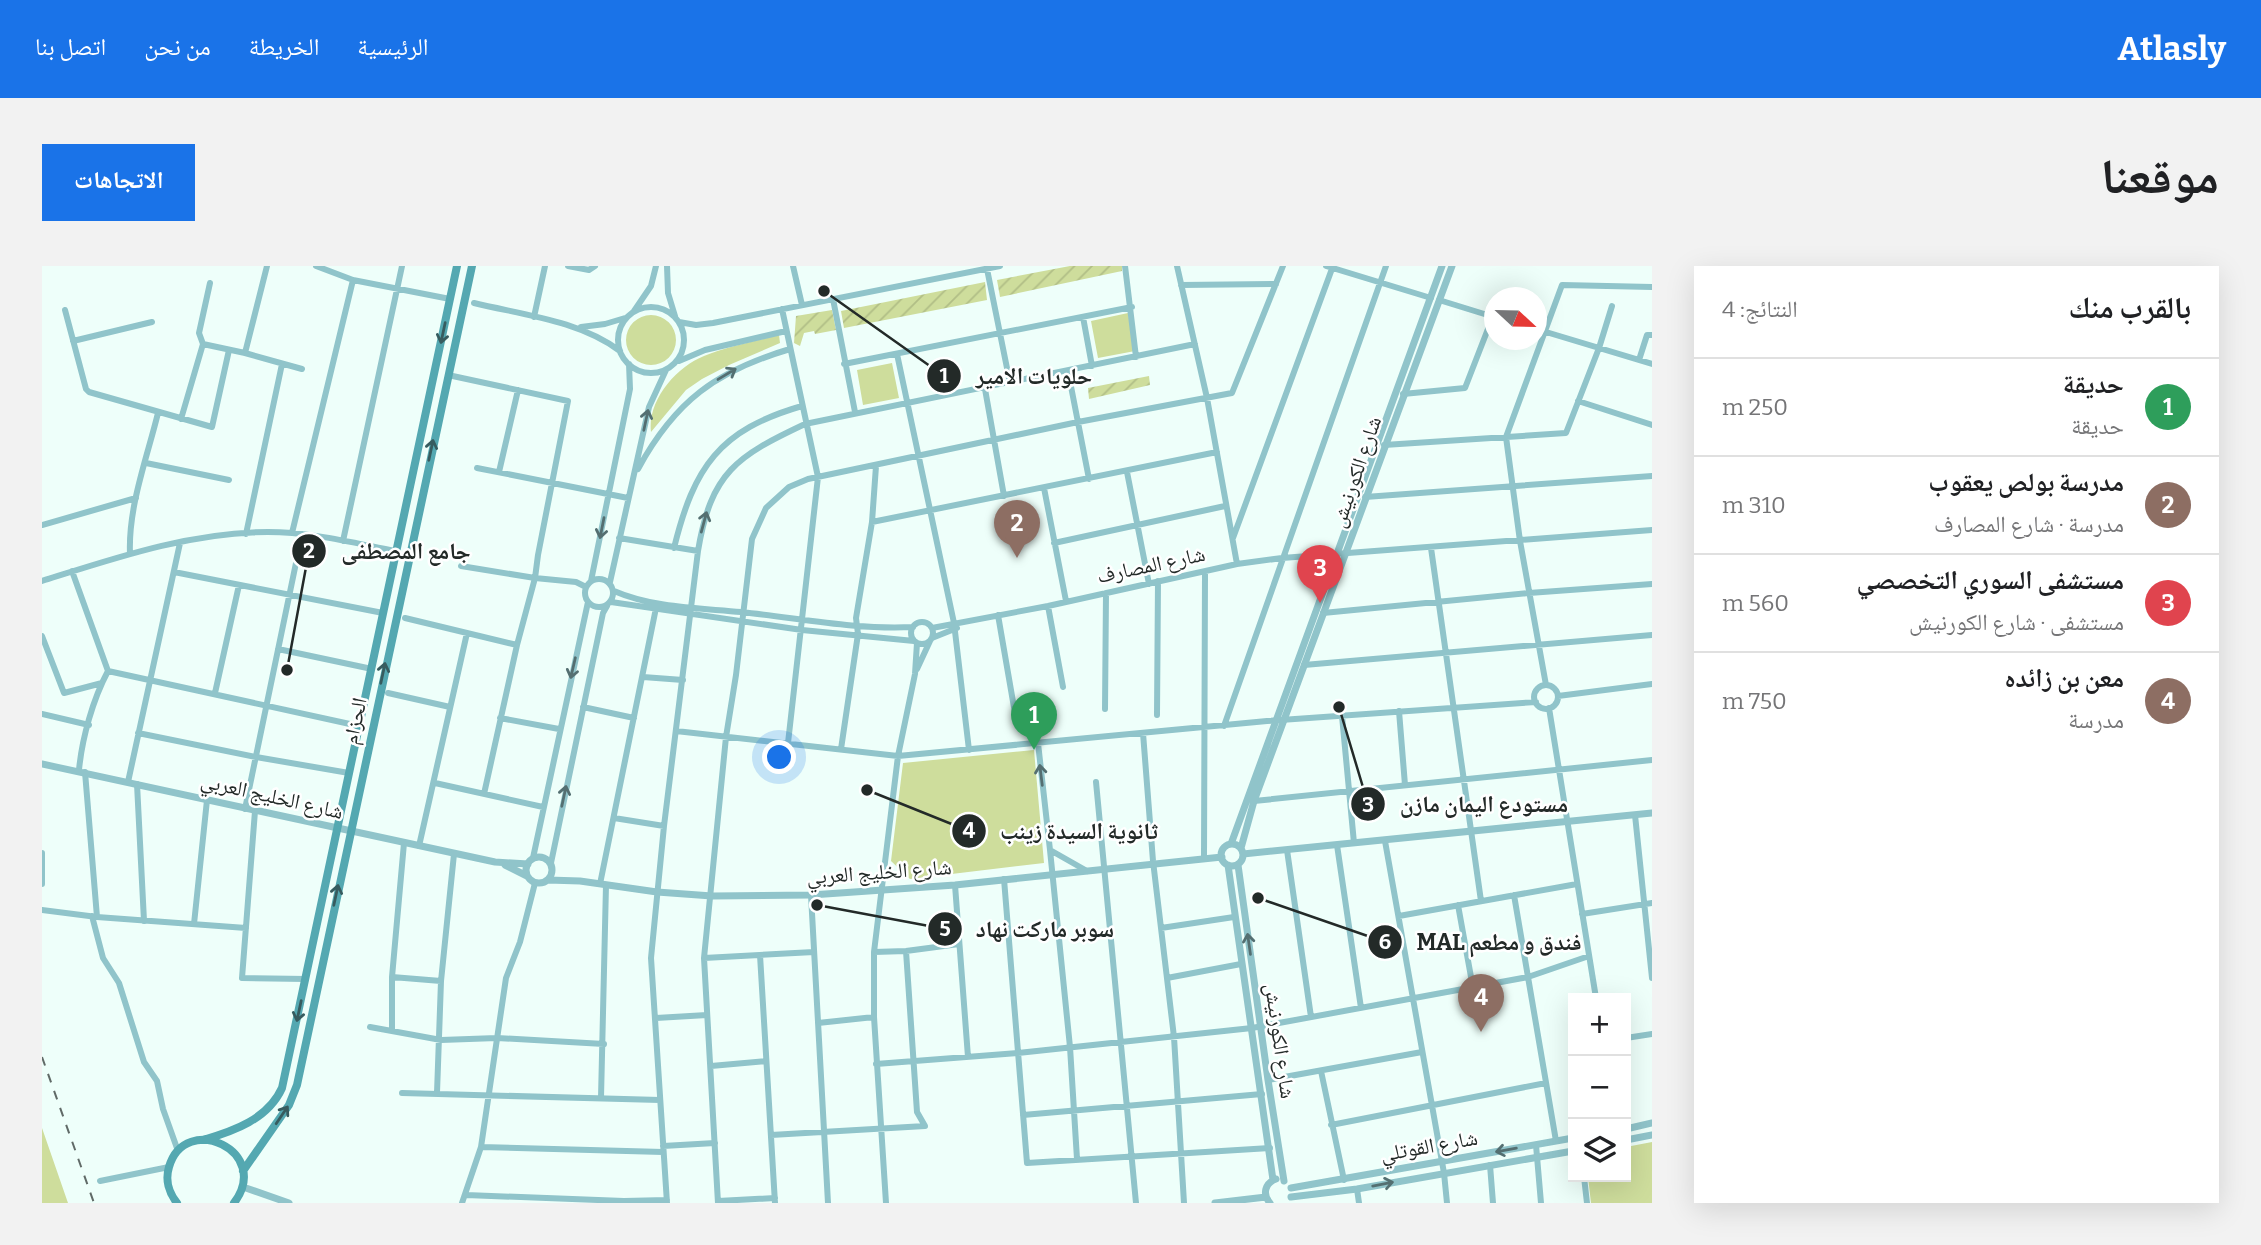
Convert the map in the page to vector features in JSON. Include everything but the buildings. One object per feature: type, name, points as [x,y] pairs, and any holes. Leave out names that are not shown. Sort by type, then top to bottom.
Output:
[{"type":"main road","points":[[174,1201],[168,1182],[169,1167],[178,1152],[190,1143],[237,1129],[264,1113],[278,1098],[285,1078],[457,266]]},
{"type":"main road","name":"الحزام","points":[[243,1171],[289,1105],[297,1085],[472,266]]},
{"type":"main road","points":[[204,1140],[217,1141],[229,1148],[238,1158],[243,1171],[243,1187],[235,1202]]},
{"type":"street","points":[[245,352],[267,266]]},
{"type":"street","points":[[316,266],[353,280],[450,299]]},
{"type":"street","points":[[343,541],[402,266]]},
{"type":"street","points":[[534,317],[545,266]]},
{"type":"street","points":[[568,266],[589,270],[595,266]]},
{"type":"street","points":[[620,351],[619,331],[651,286],[656,266]]},
{"type":"street","points":[[667,266],[668,293],[684,336],[684,346],[675,364]]},
{"type":"street","points":[[793,266],[802,305]]},
{"type":"street","points":[[634,311],[654,306],[664,309],[678,320],[696,325],[713,323],[997,266]]},
{"type":"street","points":[[1125,266],[1136,357]]},
{"type":"street","points":[[1177,266],[1207,398],[1237,564]]},
{"type":"street","points":[[760,955],[775,1200],[718,1202],[704,958],[726,737],[752,539],[766,509],[789,487],[818,477],[1078,422],[1232,393],[1283,266]]},
{"type":"street","points":[[1224,726],[1387,266]]},
{"type":"street","name":"شارع الكورنيش","points":[[1242,851],[1254,801],[1280,721],[1324,613],[1343,552],[1403,394],[1435,299],[1442,266]]},
{"type":"street","name":"شارع الكورنيش","points":[[1231,844],[1280,721],[1435,299],[1452,266]]},
{"type":"street","points":[[1233,540],[1330,267],[1484,314]]},
{"type":"street","points":[[987,269],[1010,383]]},
{"type":"street","points":[[292,533],[353,280]]},
{"type":"street","points":[[181,419],[203,344],[199,333],[210,283]]},
{"type":"street","points":[[1181,285],[1276,284]]},
{"type":"street","points":[[1547,326],[1562,285],[1652,287]]},
{"type":"street","points":[[833,299],[855,412]]},
{"type":"street","points":[[474,303],[572,326],[598,335],[620,351],[629,365],[630,389],[585,594],[588,602],[527,876]]},
{"type":"street","points":[[1384,445],[1566,433],[1612,306]]},
{"type":"street","points":[[844,364],[1132,307]]},
{"type":"street","points":[[782,309],[818,477],[788,743]]},
{"type":"street","points":[[65,310],[89,392],[181,419],[212,426],[229,350]]},
{"type":"street","points":[[572,326],[597,326],[627,317]]},
{"type":"street","points":[[1083,317],[1091,366]]},
{"type":"street","points":[[73,341],[152,321]]},
{"type":"street","points":[[629,365],[647,373],[666,370],[697,353],[786,331]]},
{"type":"street","points":[[1547,333],[1652,364]]},
{"type":"street","points":[[1639,360],[1647,335],[1652,335]]},
{"type":"street","points":[[1403,394],[1465,388],[1484,341]]},
{"type":"street","points":[[203,344],[245,352],[302,369]]},
{"type":"street","points":[[466,1195],[667,1201],[651,958],[664,826],[698,551],[707,508],[720,482],[742,458],[761,445],[805,424],[1195,344]]},
{"type":"street","points":[[634,477],[660,432],[695,394],[739,366],[790,349]]},
{"type":"street","points":[[1538,350],[1506,436],[1520,541],[1546,685]]},
{"type":"street","points":[[897,354],[954,627],[969,750]]},
{"type":"street","points":[[246,534],[282,364]]},
{"type":"street","points":[[548,880],[551,877],[603,612],[614,592],[610,582],[649,407],[666,370]]},
{"type":"street","points":[[1068,371],[1089,479]]},
{"type":"street","points":[[448,375],[568,401],[537,555],[536,578],[517,645],[484,794]]},
{"type":"street","points":[[985,389],[1004,496]]},
{"type":"street","points":[[499,472],[518,390]]},
{"type":"street","points":[[1578,401],[1652,424],[1652,434]]},
{"type":"street","points":[[674,548],[692,489],[714,455],[748,427],[776,413],[802,405]]},
{"type":"street","points":[[130,554],[129,539],[136,498],[158,413]]},
{"type":"street","points":[[872,522],[1217,452]]},
{"type":"street","points":[[146,463],[229,481]]},
{"type":"street","points":[[841,749],[872,522],[876,466]]},
{"type":"street","points":[[477,468],[628,498]]},
{"type":"street","points":[[1127,472],[1149,584]]},
{"type":"street","points":[[1365,497],[1652,476]]},
{"type":"street","points":[[1044,488],[1066,601]]},
{"type":"street","points":[[42,525],[136,498]]},
{"type":"street","points":[[1054,542],[1225,506]]},
{"type":"street","name":"شارع المصارف","points":[[931,640],[963,621],[1048,606],[1237,564],[1343,552],[1431,548],[1652,530]]},
{"type":"street","points":[[42,581],[130,554],[180,543],[246,534],[302,534],[396,551]]},
{"type":"street","points":[[245,809],[302,534]]},
{"type":"street","points":[[619,538],[698,551]]},
{"type":"street","points":[[128,782],[180,543]]},
{"type":"street","points":[[1431,548],[1481,901]]},
{"type":"street","points":[[461,566],[589,584],[602,579],[610,582]]},
{"type":"street","points":[[72,572],[108,671],[89,725],[82,771],[94,917],[103,958],[119,983],[144,1062],[156,1081],[178,1152]]},
{"type":"street","points":[[174,572],[383,613]]},
{"type":"street","points":[[1203,859],[1205,572]]},
{"type":"street","points":[[1157,715],[1158,581]]},
{"type":"street","points":[[1324,613],[1652,584]]},
{"type":"street","points":[[215,693],[239,585]]},
{"type":"street","points":[[614,592],[691,611]]},
{"type":"street","points":[[1105,709],[1106,593]]},
{"type":"street","points":[[588,602],[598,608],[609,604],[803,621],[924,644],[931,640]]},
{"type":"street","points":[[1048,606],[1063,687]]},
{"type":"street","points":[[601,1098],[604,1044],[603,885],[656,608]]},
{"type":"street","points":[[998,615],[1016,719]]},
{"type":"street","points":[[743,616],[802,630],[913,627],[923,622],[932,628],[954,627]]},
{"type":"street","points":[[405,618],[517,645]]},
{"type":"street","points":[[886,1203],[876,1064],[874,952],[898,757],[915,674],[916,642],[911,634],[913,627]]},
{"type":"street","points":[[915,674],[931,640],[932,628]]},
{"type":"street","points":[[419,846],[467,633]]},
{"type":"street","points":[[1304,665],[1652,635]]},
{"type":"street","points":[[42,636],[64,693],[102,683]]},
{"type":"street","points":[[278,649],[372,669]]},
{"type":"street","points":[[108,671],[359,726]]},
{"type":"street","points":[[643,677],[683,680]]},
{"type":"street","points":[[1558,696],[1652,684]]},
{"type":"street","points":[[1546,685],[1556,689],[1558,696],[1556,703],[1549,708],[1541,707],[1536,702],[1536,691],[1546,685]]},
{"type":"street","points":[[388,693],[450,707]]},
{"type":"street","points":[[676,732],[898,757],[1280,721],[1536,702]]},
{"type":"street","points":[[583,707],[634,718]]},
{"type":"street","points":[[1549,708],[1595,993]]},
{"type":"street","points":[[1399,711],[1405,785]]},
{"type":"street","points":[[42,714],[89,725]]},
{"type":"street","points":[[1342,716],[1354,843]]},
{"type":"street","points":[[500,718],[559,729]]},
{"type":"street","points":[[138,733],[349,773]]},
{"type":"street","points":[[1143,733],[1154,864],[1174,1037],[1184,1203]]},
{"type":"street","points":[[1038,743],[1070,1047],[1077,1159]]},
{"type":"street","points":[[1254,801],[1652,760]]},
{"type":"street","name":"شارع الخليج العربي","points":[[42,764],[495,862],[527,876],[535,883],[548,880],[580,881]]},
{"type":"street","points":[[1096,782],[1136,1203]]},
{"type":"street","points":[[435,783],[543,807]]},
{"type":"street","points":[[137,784],[144,921]]},
{"type":"street","points":[[194,924],[208,800]]},
{"type":"street","points":[[255,811],[242,978],[306,979]]},
{"type":"street","points":[[1242,851],[1242,860],[1238,865],[1228,865],[1222,857],[1223,849],[1231,844],[1242,851],[1287,850],[1652,813]]},
{"type":"street","points":[[1634,815],[1648,904],[1652,978]]},
{"type":"street","points":[[614,818],[664,826]]},
{"type":"street","points":[[1385,841],[1442,1161],[1447,1203]]},
{"type":"street","points":[[392,1031],[392,977],[404,843]]},
{"type":"street","points":[[1337,845],[1361,1008]]},
{"type":"street","points":[[1050,850],[1087,870]]},
{"type":"street","points":[[1287,850],[1311,1017]]},
{"type":"street","points":[[42,853],[42,884]]},
{"type":"street","points":[[437,1093],[441,981],[454,854]]},
{"type":"street","name":"شارع الخليج العربي","points":[[495,862],[530,861],[543,857],[570,878],[657,892],[811,895],[955,885],[1222,857]]},
{"type":"street","name":"شارع الكورنيش","points":[[1228,865],[1241,964],[1268,1080],[1284,1181]]},
{"type":"street","name":"شارع الكورنيش","points":[[1238,865],[1273,1180]]},
{"type":"street","points":[[1004,879],[1027,1163],[1270,1148]]},
{"type":"street","points":[[462,1203],[481,1147],[506,978],[520,942],[535,883]]},
{"type":"street","points":[[1399,916],[1577,884]]},
{"type":"street","points":[[955,885],[968,1057]]},
{"type":"street","points":[[811,895],[828,1203]]},
{"type":"street","points":[[1514,895],[1556,1142]]},
{"type":"street","points":[[1582,914],[1648,904]]},
{"type":"street","points":[[1458,905],[1473,988]]},
{"type":"street","points":[[42,910],[94,917],[246,928]]},
{"type":"street","points":[[1161,928],[1234,917]]},
{"type":"street","points":[[874,952],[960,944]]},
{"type":"street","points":[[771,1135],[925,1126],[917,1112],[906,951]]},
{"type":"street","points":[[704,958],[814,952]]},
{"type":"street","points":[[876,1064],[1018,1053],[1257,1027],[1528,977],[1588,956]]},
{"type":"street","points":[[1167,978],[1241,964]]},
{"type":"street","points":[[392,977],[441,981]]},
{"type":"street","points":[[656,1018],[707,1015]]},
{"type":"street","points":[[818,1023],[874,1017]]},
{"type":"street","points":[[370,1027],[440,1040],[497,1038],[604,1044]]},
{"type":"street","points":[[1631,1037],[1652,1034]]},
{"type":"street","points":[[1268,1080],[1422,1052]]},
{"type":"street","points":[[711,1066],[766,1061]]},
{"type":"street","points":[[1321,1071],[1344,1180]]},
{"type":"street","points":[[1331,1125],[1546,1083]]},
{"type":"street","points":[[402,1093],[660,1100]]},
{"type":"street","points":[[1023,1115],[1262,1094]]},
{"type":"street","points":[[1631,1128],[1652,1123]]},
{"type":"street","points":[[1631,1139],[1652,1135]]},
{"type":"street","name":"شارع القوتلي","points":[[1291,1188],[1568,1139]]},
{"type":"street","points":[[481,1147],[663,1149],[715,1143]]},
{"type":"street","points":[[1536,1145],[1541,1203]]},
{"type":"street","name":"شارع القوتلي","points":[[1289,1200],[1568,1151]]},
{"type":"street","points":[[1490,1165],[1493,1203]]},
{"type":"street","points":[[100,1181],[169,1167]]},
{"type":"street","points":[[1215,1203],[1268,1200],[1266,1188],[1273,1180],[1284,1181],[1291,1188],[1289,1200]]},
{"type":"street","points":[[1585,1182],[1587,1203]]},
{"type":"street","points":[[243,1187],[289,1203]]},
{"type":"street","points":[[1357,1189],[1359,1203]]},
{"type":"green space","points":[[1070,266],[1122,266],[1122,271],[1000,297],[997,280]]},
{"type":"green space","points":[[985,282],[987,300],[844,328],[841,311]]},
{"type":"green space","points":[[832,310],[836,330],[804,333],[800,346],[794,343],[796,316]]},
{"type":"green space","points":[[1128,313],[1135,351],[1098,358],[1091,321]]},
{"type":"green space","points":[[651,315],[669,322],[676,340],[669,358],[651,365],[633,358],[626,340],[633,322]]},
{"type":"green space","points":[[779,335],[780,343],[729,365],[686,390],[651,432],[651,420],[659,397],[683,368],[712,353]]},
{"type":"green space","points":[[892,363],[899,398],[863,405],[857,370]]},
{"type":"green space","points":[[1149,376],[1150,385],[1089,399],[1088,388]]},
{"type":"green space","points":[[1034,750],[1044,863],[910,879],[891,861],[903,763]]},
{"type":"green space","points":[[42,1128],[68,1203],[42,1203]]},
{"type":"green space","points":[[1652,1142],[1652,1203],[1591,1203],[1589,1182],[1631,1182],[1631,1146]]},
{"type":"railway","points":[[42,1057],[94,1203]]},
{"type":"place","name":"حلويات الامير","points":[[824,291]]},
{"type":"place","name":"مدرسة بولص يعقوب","points":[[1017,558]]},
{"type":"place","name":"مستشفى السوري التخصصي","points":[[1320,603]]},
{"type":"place","name":"جامع المصطفى","points":[[287,670]]},
{"type":"place","name":"مستودع اليمان مازن","points":[[1339,707]]},
{"type":"place","name":"حديقة","points":[[1034,750]]},
{"type":"place","name":"ثانوية السيدة زينب","points":[[867,790]]},
{"type":"place","name":"MAL فندق و مطعم","points":[[1258,898]]},
{"type":"place","name":"سوبر ماركت نهاد","points":[[817,905]]},
{"type":"place","name":"معن بن زائده","points":[[1481,1032]]}]
